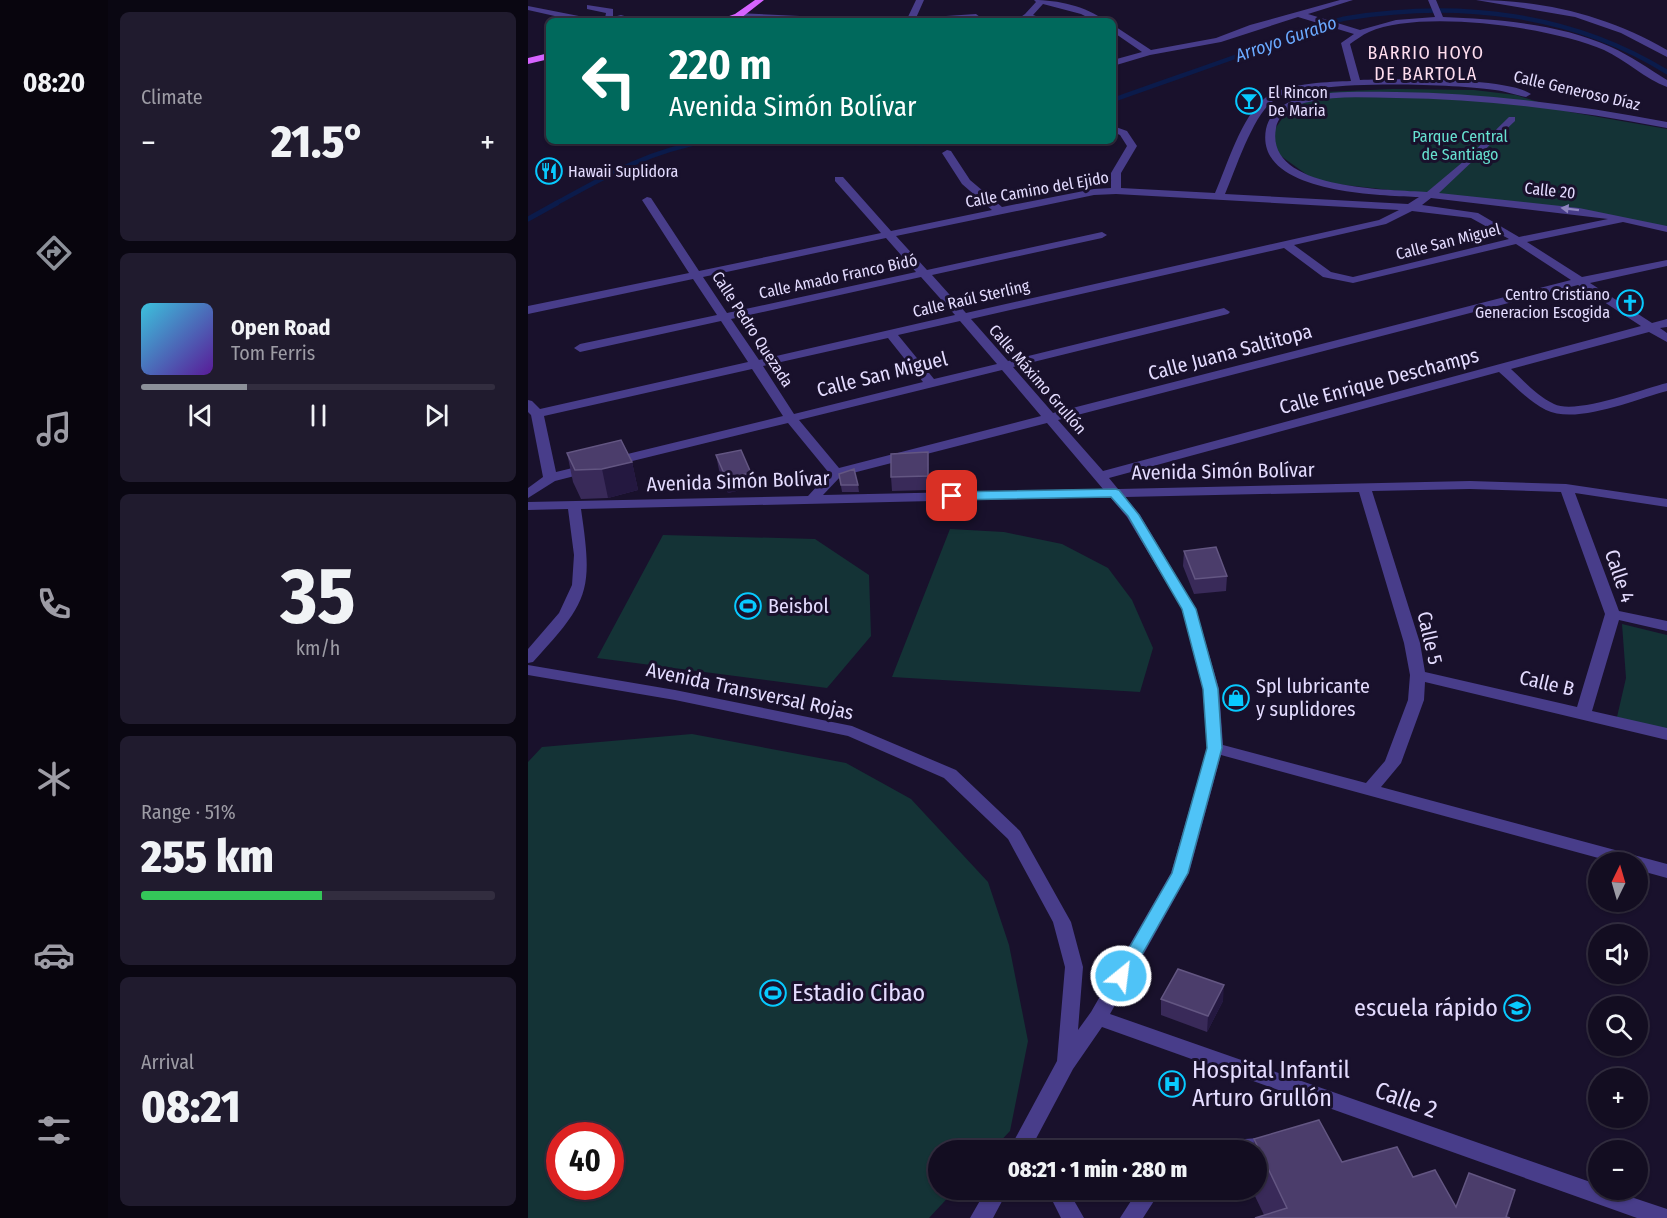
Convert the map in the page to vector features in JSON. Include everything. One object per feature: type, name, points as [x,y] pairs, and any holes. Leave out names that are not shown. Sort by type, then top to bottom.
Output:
[{"type":"main road","points":[[731,18],[738,16],[760,0]]},
{"type":"main road","points":[[528,61],[546,57]]},
{"type":"street","points":[[913,18],[920,0]]},
{"type":"street","points":[[1024,18],[1040,0],[1084,12],[1095,18]]},
{"type":"street","points":[[1116,62],[1149,53],[1218,40],[1349,0]]},
{"type":"street","points":[[1480,0],[1532,6],[1585,19],[1626,32],[1667,54]]},
{"type":"street","points":[[590,7],[610,11],[607,18]]},
{"type":"street","points":[[528,8],[575,18]]},
{"type":"street","points":[[1356,84],[1345,43],[1358,32],[1436,9],[1534,29],[1600,46],[1667,84]]},
{"type":"street","points":[[1298,14],[1358,32]]},
{"type":"street","points":[[738,16],[780,18]]},
{"type":"street","points":[[955,18],[976,17]]},
{"type":"street","points":[[1116,30],[1149,53]]},
{"type":"street","name":"Calle Generoso Díaz","points":[[1219,196],[1256,116],[1268,99],[1299,88],[1356,84],[1497,87],[1609,114],[1667,124]]},
{"type":"street","name":"Calle 20","points":[[1609,114],[1454,95],[1340,95],[1293,104],[1284,108],[1273,121],[1270,136],[1274,151],[1285,166],[1298,174],[1327,184],[1560,207],[1628,218],[1667,229]]},
{"type":"street","name":"Calle Raúl Sterling","points":[[533,409],[757,365],[1382,222],[1451,179],[1512,119]]},
{"type":"street","points":[[1116,130],[1124,133],[1132,146],[1116,172],[1116,191]]},
{"type":"street","points":[[947,153],[966,182],[1000,211]]},
{"type":"street","name":"Calle Máximo Grullón","points":[[839,179],[963,317],[1133,515],[1189,609],[1211,689],[1215,748],[1180,873],[1098,1018],[1066,1063]]},
{"type":"street","name":"Calle Camino del Ejido","points":[[528,310],[1000,211],[1094,192],[1116,191],[1409,207],[1474,215],[1520,240],[1667,338]]},
{"type":"street","name":"Calle Pedro Quezada","points":[[647,200],[790,417],[836,472]]},
{"type":"street","name":"Calle San Miguel","points":[[1286,244],[1327,275],[1353,280],[1520,240],[1628,218]]},
{"type":"street","name":"Calle Amado Franco Bidó","points":[[579,348],[1102,235]]},
{"type":"street","name":"Calle Juana Saltitopa","points":[[836,472],[1050,419],[1581,281],[1667,263]]},
{"type":"street","name":"Calle San Miguel","points":[[550,478],[930,382],[1224,312]]},
{"type":"street","name":"Calle Enrique Deschamps","points":[[1101,476],[1667,323]]},
{"type":"street","points":[[891,334],[930,382]]},
{"type":"street","points":[[1503,369],[1547,405],[1560,410],[1580,409],[1667,387]]},
{"type":"street","points":[[528,494],[550,478],[533,409]]},
{"type":"street","points":[[813,498],[836,472]]},
{"type":"street","name":"Avenida Simón Bolívar","points":[[528,506],[1470,485],[1566,488],[1667,502]]},
{"type":"street","name":"Calle 5","points":[[1364,487],[1412,643],[1418,675],[1416,700],[1393,763],[1369,790]]},
{"type":"street","name":"Calle 4","points":[[1566,488],[1613,614],[1583,713]]},
{"type":"street","points":[[528,658],[564,617],[579,586],[581,566],[574,505]]},
{"type":"street","points":[[1613,614],[1667,626]]},
{"type":"street","name":"Avenida Transversal Rojas","points":[[528,670],[675,695],[852,731],[950,774],[1014,835],[1062,922],[1074,968],[1066,1063]]},
{"type":"street","name":"Calle B","points":[[1418,675],[1667,734]]},
{"type":"street","points":[[1215,748],[1596,852]]},
{"type":"street","points":[[1648,866],[1667,871]]},
{"type":"street","name":"Calle 2","points":[[1098,1018],[1664,1218]]},
{"type":"street","points":[[1030,1140],[1066,1063]]},
{"type":"street","points":[[1267,1145],[1293,1146]]},
{"type":"street","points":[[981,1218],[991,1200]]},
{"type":"street","points":[[1063,1200],[1073,1218]]},
{"type":"street","points":[[1131,1218],[1143,1200]]},
{"type":"green space","name":"Parque Central de Santiago","points":[[1393,89],[1474,90],[1516,95],[1570,112],[1667,129],[1667,227],[1599,213],[1317,182],[1274,151],[1270,136],[1293,103],[1324,92]]},
{"type":"green space","points":[[950,529],[1004,532],[1062,544],[1108,568],[1132,600],[1153,648],[1140,692],[892,677]]},
{"type":"green space","name":"Beisbol","points":[[663,535],[815,539],[869,575],[871,636],[827,688],[597,658]]},
{"type":"green space","points":[[1622,624],[1667,635],[1667,730],[1617,717],[1626,678]]},
{"type":"green space","name":"Estadio Cibao","points":[[692,734],[846,763],[911,799],[988,882],[1009,945],[1028,1041],[1010,1131],[1001,1140],[928,1140],[928,1200],[946,1200],[929,1218],[528,1218],[528,762],[542,747]]},
{"type":"building","points":[[621,440],[632,462],[602,469],[575,470],[567,453]]},
{"type":"building","points":[[741,450],[751,473],[726,478],[716,455]]},
{"type":"building","points":[[928,452],[928,476],[891,477],[891,454]]},
{"type":"building","points":[[854,469],[858,485],[841,485],[839,474]]},
{"type":"building","points":[[1216,547],[1227,576],[1195,579],[1184,551]]},
{"type":"building","points":[[1178,969],[1224,985],[1208,1016],[1161,999]]},
{"type":"building","points":[[1319,1120],[1342,1162],[1397,1147],[1413,1177],[1435,1170],[1456,1207],[1469,1173],[1515,1190],[1506,1217],[1510,1218],[1255,1218],[1287,1208],[1267,1166],[1267,1140],[1254,1139]]},
{"type":"waterway","points":[[1116,99],[1329,23],[1348,18],[1389,13],[1472,12],[1513,16],[1553,24],[1593,36],[1631,52],[1667,72]]},
{"type":"waterway","name":"Arroyo Gurabo","points":[[555,204],[610,174],[646,158],[691,144]]},
{"type":"waterway","name":"Arroyo Gurabo","points":[[528,219],[557,203]]},
{"type":"place","name":"El Rincon De Maria","points":[[1249,101]]},
{"type":"place","name":"Hawaii Suplidora","points":[[549,171]]},
{"type":"place","name":"Centro Cristiano Generacion Escogida","points":[[1630,303]]},
{"type":"place","name":"Beisbol","points":[[748,606]]},
{"type":"place","name":"Spl lubricante y suplidores","points":[[1236,698]]},
{"type":"place","name":"Estadio Cibao","points":[[773,993]]},
{"type":"place","name":"escuela rápido","points":[[1517,1008]]},
{"type":"place","name":"Hospital Infantil Arturo Grullón","points":[[1172,1084]]},
{"type":"district","name":"BARRIO HOYO DE BARTOLA","points":[[1426,63]]},
{"type":"route","points":[[952,496],[1115,493],[1133,515],[1189,609],[1211,689],[1215,748],[1180,873],[1121,976]]}]
